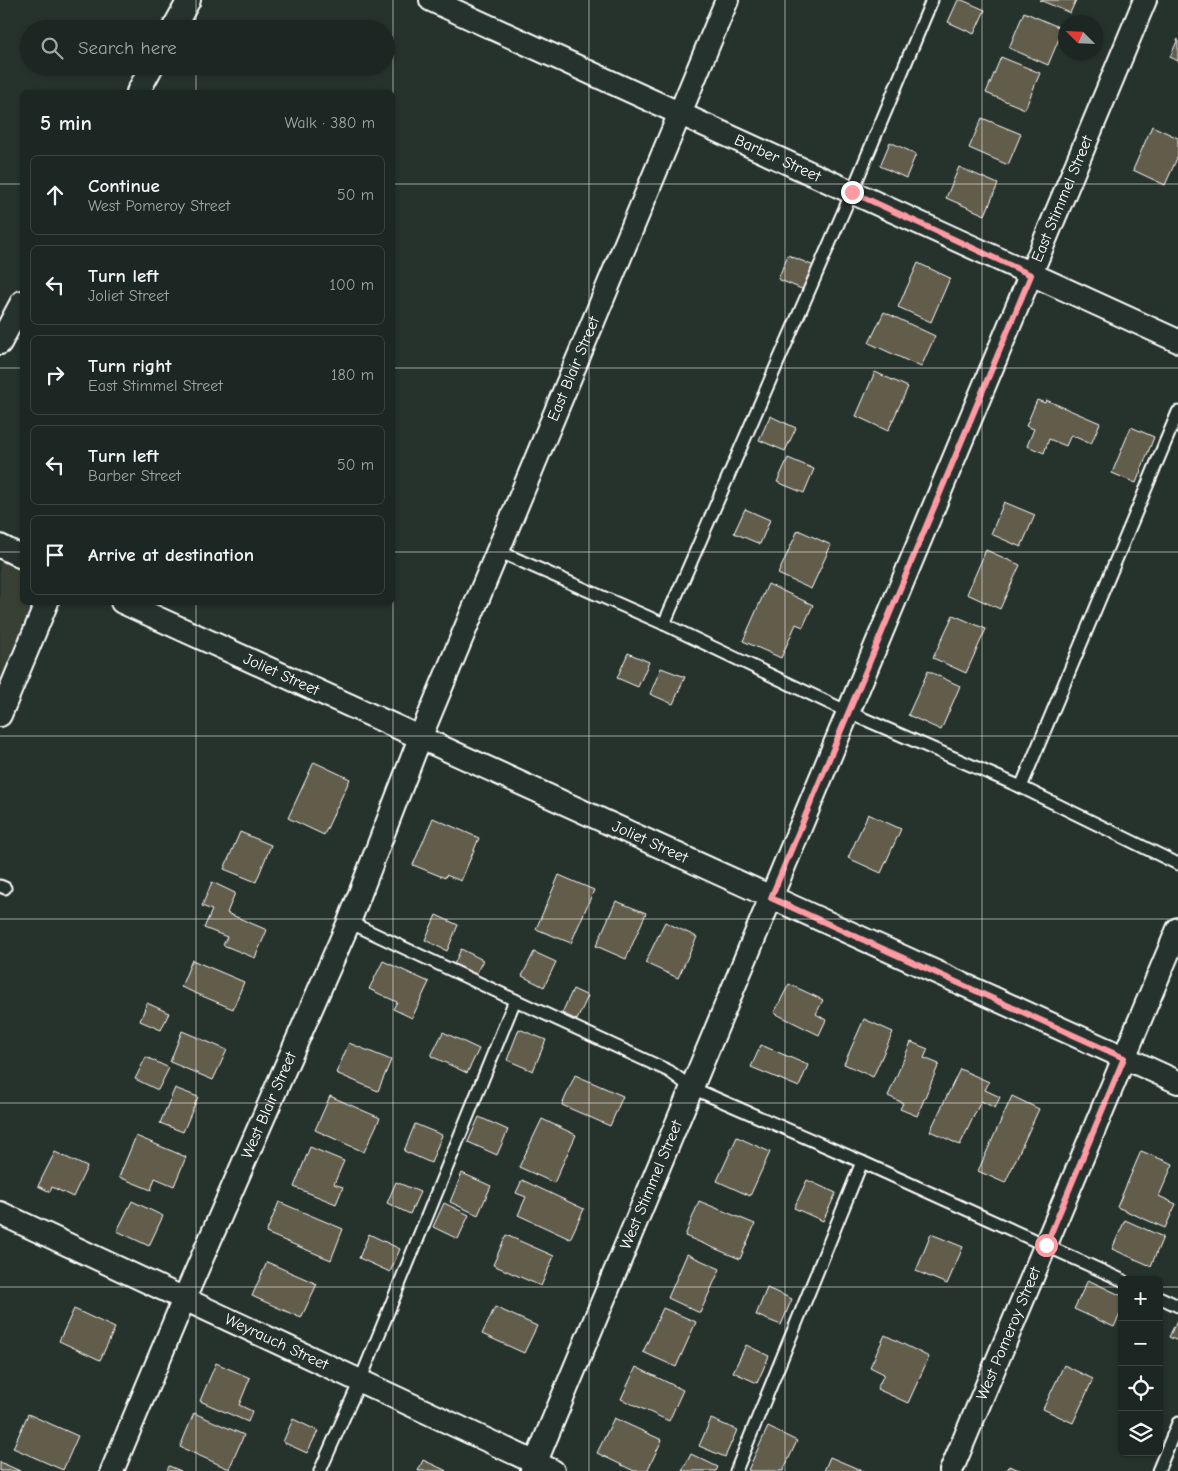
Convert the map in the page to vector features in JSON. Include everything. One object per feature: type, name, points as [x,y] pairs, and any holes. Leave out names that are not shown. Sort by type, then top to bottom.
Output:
[{"type":"street","points":[[178,20],[189,0]]},
{"type":"street","name":"Barber Street","points":[[431,0],[1178,341]]},
{"type":"street","name":"East Blair Street","points":[[420,738],[727,0]]},
{"type":"street","name":"East Stimmel Street","points":[[771,898],[1146,0]]},
{"type":"street","points":[[139,90],[147,75]]},
{"type":"street","points":[[0,344],[20,306]]},
{"type":"street","points":[[0,546],[20,556]]},
{"type":"street","points":[[0,715],[46,605]]},
{"type":"street","name":"Joliet Street","points":[[129,605],[1178,1082]]},
{"type":"street","name":"West Blair Street","points":[[112,1471],[184,1299],[349,922],[420,738]]},
{"type":"street","name":"West Stimmel Street","points":[[540,1468],[692,1088],[771,898]]},
{"type":"street","name":"West Pomeroy Street","points":[[951,1471],[1178,929]]},
{"type":"street","name":"Weyrauch Street","points":[[2,1218],[184,1299],[540,1468]]},
{"type":"lane","points":[[664,624],[852,192],[932,0]]},
{"type":"lane","points":[[1021,787],[1178,412]]},
{"type":"lane","points":[[498,551],[664,624],[848,712],[1021,787],[1178,864]]},
{"type":"lane","points":[[349,922],[669,1071],[692,1088],[862,1162],[1118,1278]]},
{"type":"lane","points":[[320,1471],[360,1381],[515,1000]]},
{"type":"lane","points":[[736,1471],[862,1162]]},
{"type":"lane","points":[[1163,1299],[1178,1306]]},
{"type":"lane","points":[[1158,1471],[1178,1423]]},
{"type":"shaded area","points":[[0,560],[20,570],[20,605],[32,605],[0,681]]},
{"type":"building","points":[[958,0],[985,10],[974,34],[948,22]]},
{"type":"building","points":[[1040,0],[1076,0],[1070,13]]},
{"type":"building","points":[[1024,12],[1058,27],[1058,41],[1048,65],[1009,48]]},
{"type":"building","points":[[1178,39],[1178,61],[1170,57]]},
{"type":"building","points":[[1001,57],[1040,73],[1025,109],[986,93]]},
{"type":"building","points":[[982,118],[1021,134],[1008,165],[969,148]]},
{"type":"building","points":[[1152,126],[1178,138],[1178,156],[1165,185],[1133,170]]},
{"type":"building","points":[[890,142],[916,154],[906,178],[880,166]]},
{"type":"building","points":[[959,167],[998,184],[985,215],[946,198]]},
{"type":"building","points":[[788,255],[814,266],[804,290],[778,279]]},
{"type":"building","points":[[918,263],[950,278],[931,322],[898,307]]},
{"type":"building","points":[[884,312],[935,336],[921,367],[869,343]]},
{"type":"building","points":[[875,372],[908,387],[888,431],[856,416]]},
{"type":"building","points":[[1037,400],[1045,403],[1046,400],[1100,423],[1091,444],[1071,435],[1066,446],[1049,439],[1044,453],[1027,446],[1034,429],[1026,426]]},
{"type":"building","points":[[770,416],[796,428],[785,451],[759,440]]},
{"type":"building","points":[[1131,427],[1154,437],[1136,483],[1112,473]]},
{"type":"building","points":[[788,458],[814,469],[804,493],[777,482]]},
{"type":"building","points":[[1004,502],[1035,515],[1021,547],[991,534]]},
{"type":"building","points":[[745,509],[770,520],[760,544],[734,533]]},
{"type":"building","points":[[798,530],[831,545],[811,589],[778,574]]},
{"type":"building","points":[[986,550],[1020,565],[1000,609],[967,594]]},
{"type":"building","points":[[768,584],[813,605],[803,627],[796,624],[781,658],[743,641]]},
{"type":"building","points":[[953,615],[986,629],[966,673],[933,658]]},
{"type":"building","points":[[628,653],[649,662],[638,687],[617,678]]},
{"type":"building","points":[[661,668],[685,677],[673,704],[650,694]]},
{"type":"building","points":[[928,671],[960,686],[941,730],[908,715]]},
{"type":"building","points":[[314,762],[350,779],[324,835],[288,818]]},
{"type":"building","points":[[868,814],[901,829],[881,873],[848,858]]},
{"type":"building","points":[[433,818],[479,838],[461,881],[446,875],[445,878],[413,865]]},
{"type":"building","points":[[240,832],[271,845],[256,882],[224,869]]},
{"type":"building","points":[[559,875],[594,890],[571,943],[536,929]]},
{"type":"building","points":[[212,882],[235,893],[227,913],[267,930],[255,958],[223,945],[227,937],[204,928],[212,910],[202,906]]},
{"type":"building","points":[[616,901],[646,913],[626,959],[596,946]]},
{"type":"building","points":[[436,915],[458,925],[447,951],[425,940]]},
{"type":"building","points":[[665,922],[697,937],[678,978],[645,963]]},
{"type":"building","points":[[461,949],[483,960],[473,980],[452,969]]},
{"type":"building","points":[[534,952],[556,962],[544,987],[522,976]]},
{"type":"building","points":[[192,960],[244,982],[233,1009],[181,987]]},
{"type":"building","points":[[383,961],[429,982],[412,1018],[393,1009],[397,1002],[369,989]]},
{"type":"building","points":[[789,984],[823,1000],[816,1014],[826,1020],[819,1035],[774,1013]]},
{"type":"building","points":[[573,989],[588,996],[577,1020],[562,1013]]},
{"type":"building","points":[[147,1003],[169,1013],[161,1030],[140,1021]]},
{"type":"building","points":[[864,1019],[893,1032],[873,1077],[844,1064]]},
{"type":"building","points":[[519,1029],[546,1040],[533,1071],[507,1060]]},
{"type":"building","points":[[182,1031],[227,1050],[213,1080],[170,1062]]},
{"type":"building","points":[[443,1032],[479,1049],[467,1073],[431,1056]]},
{"type":"building","points":[[911,1042],[928,1049],[924,1058],[939,1064],[917,1116],[900,1109],[903,1103],[888,1096]]},
{"type":"building","points":[[349,1043],[391,1060],[378,1091],[336,1073]]},
{"type":"building","points":[[761,1045],[808,1065],[799,1087],[751,1067]]},
{"type":"building","points":[[146,1057],[169,1068],[158,1090],[135,1079]]},
{"type":"building","points":[[960,1069],[989,1082],[985,1090],[1000,1097],[995,1108],[981,1101],[960,1145],[930,1131]]},
{"type":"building","points":[[575,1075],[623,1096],[610,1126],[562,1105]]},
{"type":"building","points":[[175,1088],[198,1097],[183,1132],[160,1123]]},
{"type":"building","points":[[330,1096],[380,1118],[364,1152],[315,1130]]},
{"type":"building","points":[[1012,1096],[1039,1109],[1005,1183],[978,1171]]},
{"type":"building","points":[[479,1117],[508,1130],[497,1155],[468,1142]]},
{"type":"building","points":[[542,1119],[576,1135],[554,1183],[519,1167]]},
{"type":"building","points":[[415,1124],[442,1135],[431,1163],[404,1151]]},
{"type":"building","points":[[136,1136],[186,1157],[174,1186],[155,1178],[151,1190],[119,1177]]},
{"type":"building","points":[[737,1137],[770,1152],[750,1196],[717,1181]]},
{"type":"building","points":[[310,1147],[344,1161],[334,1184],[343,1187],[336,1204],[294,1187]]},
{"type":"building","points":[[1141,1151],[1173,1164],[1159,1196],[1176,1204],[1165,1228],[1117,1207]]},
{"type":"building","points":[[55,1152],[87,1167],[73,1197],[52,1187],[50,1192],[38,1186]]},
{"type":"building","points":[[462,1173],[491,1186],[478,1215],[450,1202]]},
{"type":"building","points":[[522,1180],[584,1209],[570,1239],[518,1215],[526,1197],[516,1193]]},
{"type":"building","points":[[807,1180],[836,1193],[823,1221],[794,1208]]},
{"type":"building","points":[[396,1182],[420,1192],[410,1214],[387,1203]]},
{"type":"building","points":[[132,1201],[163,1216],[149,1246],[117,1231]]},
{"type":"building","points":[[699,1201],[755,1224],[740,1259],[685,1236]]},
{"type":"building","points":[[279,1202],[343,1229],[331,1260],[266,1233]]},
{"type":"building","points":[[444,1203],[469,1215],[458,1239],[433,1227]]},
{"type":"building","points":[[1125,1220],[1163,1237],[1151,1266],[1112,1249]]},
{"type":"building","points":[[369,1234],[400,1249],[390,1272],[359,1258]]},
{"type":"building","points":[[931,1234],[963,1247],[947,1284],[916,1271]]},
{"type":"building","points":[[506,1235],[554,1256],[541,1286],[493,1265]]},
{"type":"building","points":[[687,1254],[720,1269],[700,1313],[668,1298]]},
{"type":"building","points":[[267,1262],[317,1284],[301,1318],[252,1296]]},
{"type":"building","points":[[1088,1280],[1118,1294],[1118,1318],[1114,1327],[1074,1309]]},
{"type":"building","points":[[767,1288],[792,1299],[781,1325],[756,1315]]},
{"type":"building","points":[[495,1307],[537,1326],[524,1353],[482,1334]]},
{"type":"building","points":[[663,1308],[696,1322],[676,1367],[643,1352]]},
{"type":"building","points":[[74,1309],[115,1328],[100,1360],[59,1341]]},
{"type":"building","points":[[1178,1320],[1178,1341],[1169,1337]]},
{"type":"building","points":[[885,1335],[929,1357],[908,1403],[877,1389],[884,1374],[870,1367]]},
{"type":"building","points":[[746,1345],[769,1356],[757,1383],[733,1372]]},
{"type":"building","points":[[216,1363],[250,1378],[239,1405],[252,1411],[248,1422],[200,1401]]},
{"type":"building","points":[[1064,1365],[1093,1379],[1073,1423],[1043,1409]]},
{"type":"building","points":[[636,1367],[683,1390],[669,1421],[621,1399]]},
{"type":"building","points":[[194,1413],[244,1435],[229,1469],[180,1447]]},
{"type":"building","points":[[28,1414],[78,1436],[63,1470],[13,1448]]},
{"type":"building","points":[[614,1418],[662,1440],[647,1471],[634,1471],[597,1453]]},
{"type":"building","points":[[293,1419],[318,1431],[307,1453],[283,1442]]},
{"type":"building","points":[[711,1419],[737,1430],[725,1457],[699,1446]]},
{"type":"building","points":[[768,1427],[797,1441],[783,1471],[748,1470]]},
{"type":"building","points":[[691,1454],[718,1467],[716,1471],[682,1471]]},
{"type":"building","points":[[830,1457],[863,1471],[824,1471]]},
{"type":"building","points":[[423,1460],[447,1471],[418,1471]]},
{"type":"building","points":[[0,1462],[20,1471],[0,1471]]},
{"type":"building","points":[[169,1466],[181,1471],[167,1471]]},
{"type":"building","points":[[1009,1466],[1022,1471],[1007,1471]]},
{"type":"route","points":[[852,192],[1031,275],[771,898],[1124,1058],[1046,1245]]}]
